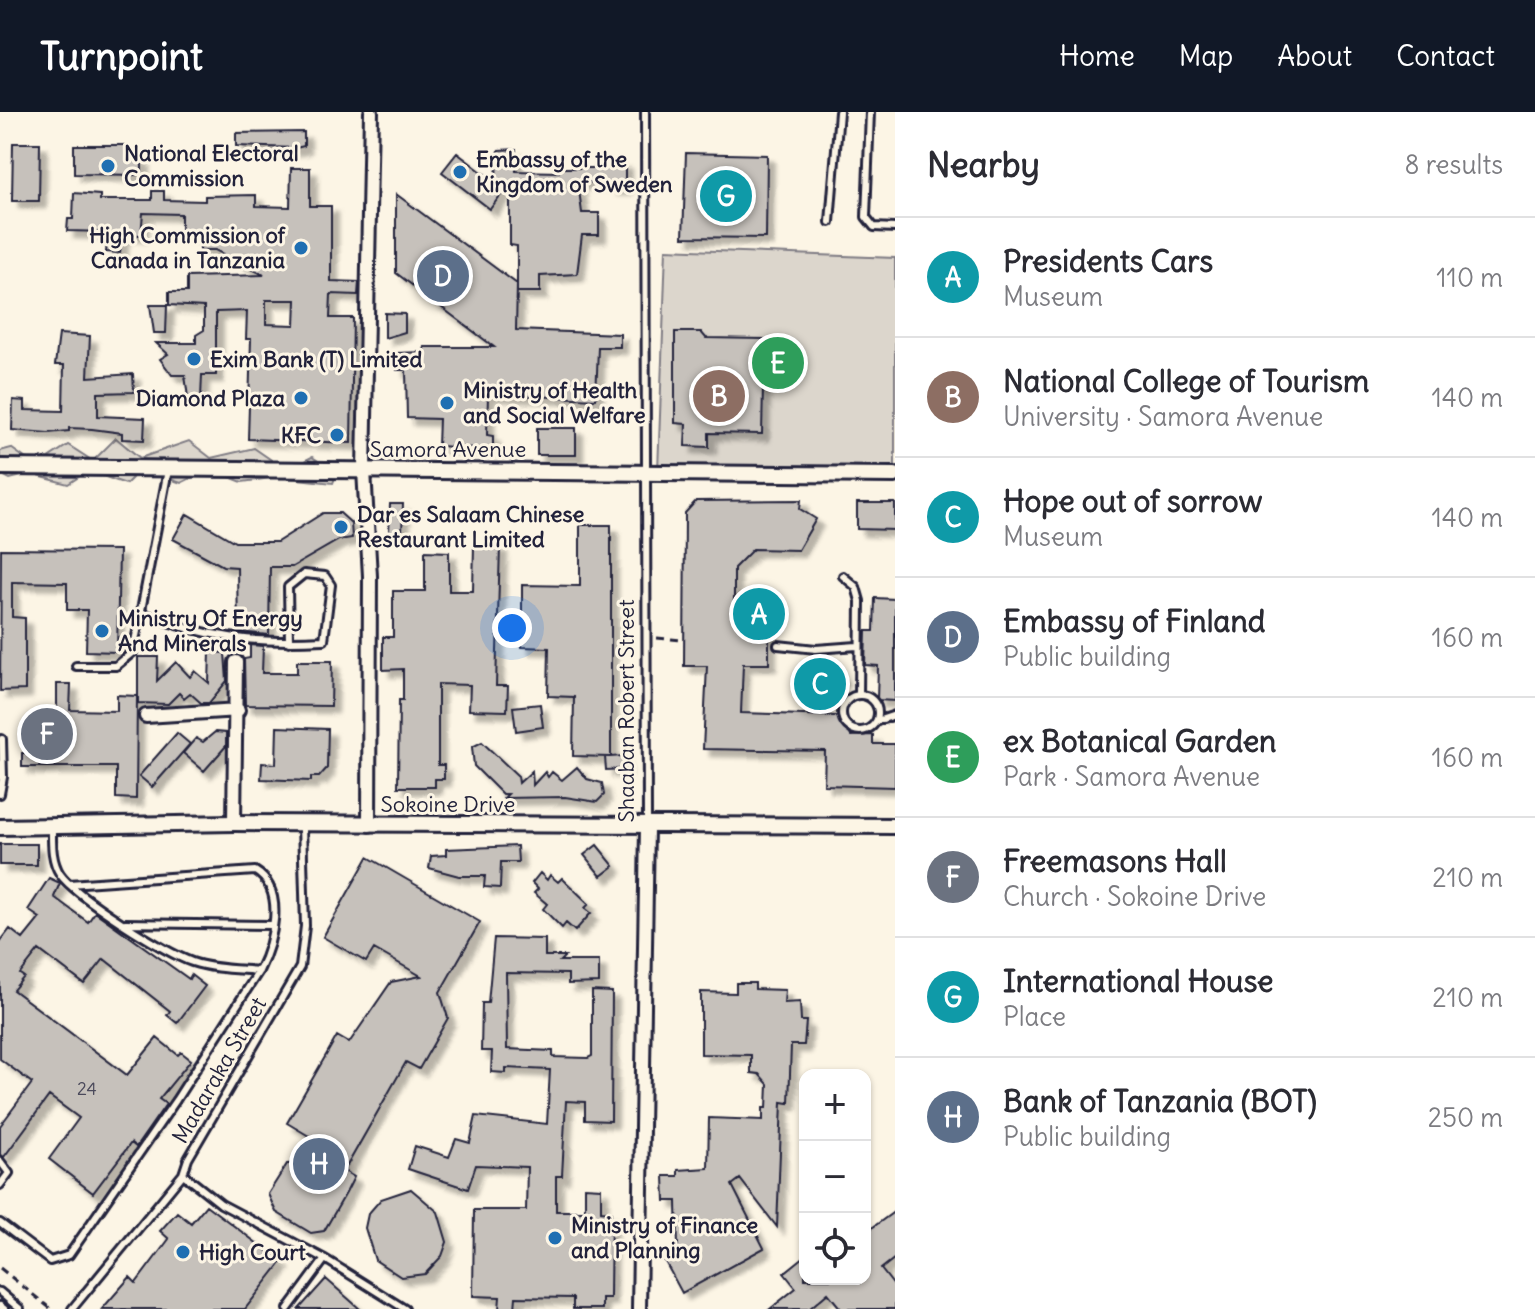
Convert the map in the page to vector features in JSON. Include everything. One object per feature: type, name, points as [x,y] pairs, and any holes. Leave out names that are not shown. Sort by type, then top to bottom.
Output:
[{"type":"street","points":[[369,825],[370,576],[364,470],[371,112]]},
{"type":"street","name":"Samora Avenue","points":[[0,467],[895,475]]},
{"type":"street","points":[[234,823],[238,710],[236,662]]},
{"type":"street","points":[[146,716],[238,710]]},
{"type":"street","name":"Sokoine Drive","points":[[0,827],[234,823],[895,826]]},
{"type":"street","name":"Shaaban Robert Street","points":[[639,1309],[647,827]]},
{"type":"lane","name":"Shaaban Robert Street","points":[[645,112],[647,827]]},
{"type":"lane","points":[[830,222],[839,112]]},
{"type":"lane","points":[[870,112],[866,217],[874,227],[895,228]]},
{"type":"lane","points":[[76,666],[106,668],[128,658],[133,652],[169,469]]},
{"type":"lane","points":[[140,612],[195,633],[289,642],[324,640],[331,585],[325,576],[304,574],[288,587],[289,642]]},
{"type":"lane","points":[[843,576],[859,595],[859,695]]},
{"type":"lane","points":[[778,645],[816,649],[857,646]]},
{"type":"lane","points":[[877,721],[876,704],[859,695],[850,698],[843,707],[846,725],[863,732],[877,721],[895,715]]},
{"type":"lane","points":[[0,794],[2,739]]},
{"type":"lane","name":"Madaraka Street","points":[[302,825],[305,926],[300,967],[188,1159],[183,1174],[221,1204],[325,1259],[405,1309]]},
{"type":"lane","points":[[52,827],[56,866],[69,884],[125,923],[190,961],[259,971]]},
{"type":"lane","points":[[0,1223],[50,1261],[69,1255],[170,1111],[259,971],[269,949],[272,888],[266,878],[255,871],[69,884]]},
{"type":"lane","points":[[125,923],[272,925]]},
{"type":"lane","points":[[0,1161],[9,1173],[0,1185]]},
{"type":"lane","points":[[72,1309],[183,1174]]},
{"type":"lane","points":[[288,1309],[325,1259]]},
{"type":"lane","points":[[0,1292],[20,1309]]},
{"type":"path","points":[[645,640],[682,640]]},
{"type":"path","points":[[0,1268],[51,1309]]},
{"type":"shaded area","points":[[666,249],[895,258],[895,468],[658,471]]},
{"type":"shaded area","points":[[116,438],[140,458],[189,441],[211,458],[254,448],[286,470],[312,457],[337,473],[333,483],[279,477],[242,482],[209,469],[181,483],[141,469],[126,484],[88,471],[68,484],[30,474],[10,479],[0,474],[0,451],[11,448],[36,466],[68,445],[93,461]]},
{"type":"building","points":[[304,132],[304,146],[296,148],[236,146],[236,133]]},
{"type":"building","points":[[13,143],[40,143],[39,201],[12,201]]},
{"type":"building","name":"National Electoral Commission","points":[[74,145],[126,145],[126,150],[134,150],[134,158],[142,158],[142,175],[74,174]]},
{"type":"building","points":[[516,149],[516,171],[559,172],[559,168],[596,168],[596,162],[625,162],[625,188],[610,188],[610,183],[578,182],[582,213],[599,213],[599,235],[582,235],[577,274],[540,276],[540,292],[517,292],[517,246],[510,245],[510,183],[490,209],[442,172],[457,153],[495,182],[499,150]]},
{"type":"building","points":[[686,153],[767,155],[766,238],[683,237]]},
{"type":"building","points":[[291,168],[310,168],[310,206],[331,206],[331,281],[359,282],[358,295],[331,294],[330,318],[353,318],[351,443],[248,439],[251,339],[246,339],[247,311],[216,312],[216,375],[202,375],[201,398],[188,398],[185,375],[172,375],[160,359],[168,354],[156,343],[196,343],[196,335],[204,330],[204,307],[169,305],[169,292],[187,292],[187,277],[264,275],[215,250],[200,250],[200,235],[181,235],[181,214],[143,213],[141,235],[122,234],[120,253],[106,252],[108,232],[67,231],[68,219],[73,219],[74,193],[100,195],[100,200],[152,200],[152,191],[164,191],[164,200],[205,201],[205,196],[256,195],[256,206],[290,207]],"holes":[[[266,300],[296,300],[295,325],[266,324]]]},
{"type":"building","points":[[396,194],[517,284],[516,330],[620,334],[620,347],[598,347],[596,399],[488,394],[487,435],[493,436],[493,449],[438,446],[439,419],[407,418],[406,370],[397,370],[397,353],[424,352],[424,347],[494,347],[396,273]]},
{"type":"building","points":[[150,305],[167,305],[166,333],[154,333]]},
{"type":"building","points":[[385,313],[405,314],[405,332],[385,338]]},
{"type":"building","points":[[675,332],[701,332],[706,338],[764,339],[762,434],[709,433],[709,447],[685,446],[686,424],[675,423]]},
{"type":"building","points":[[59,334],[90,336],[88,377],[133,374],[134,392],[98,393],[98,416],[145,418],[144,440],[122,439],[122,433],[92,429],[69,428],[69,431],[48,433],[12,430],[13,400],[25,401],[25,410],[63,411],[64,365],[55,365]]},
{"type":"building","points":[[537,428],[576,428],[576,455],[537,455]]},
{"type":"building","points":[[801,500],[800,509],[816,519],[798,550],[753,549],[734,568],[734,606],[777,607],[776,622],[769,622],[769,664],[743,664],[741,713],[837,716],[851,736],[873,735],[873,744],[895,744],[895,787],[824,785],[825,751],[703,749],[707,666],[684,666],[685,513],[696,501]]},
{"type":"building","points":[[857,503],[895,503],[895,530],[857,529]]},
{"type":"building","points":[[390,504],[403,504],[402,534],[389,533]]},
{"type":"building","points":[[323,513],[340,513],[351,523],[352,538],[339,540],[292,567],[270,567],[269,635],[238,632],[237,567],[223,566],[173,539],[187,514],[235,542],[277,542]]},
{"type":"building","points":[[580,525],[611,525],[611,757],[623,756],[624,769],[606,770],[605,757],[610,757],[573,756],[574,697],[548,696],[549,648],[522,647],[522,585],[580,586]]},
{"type":"building","points":[[474,545],[500,546],[496,686],[508,686],[507,711],[469,710],[470,685],[438,684],[438,765],[444,765],[444,779],[435,779],[435,787],[398,787],[399,700],[403,700],[403,669],[383,670],[383,637],[393,637],[393,591],[425,591],[425,551],[449,552],[449,591],[473,591]]},
{"type":"building","name":"Ministry Of Energy And Minerals","points":[[1,549],[119,550],[117,652],[86,651],[87,610],[67,610],[67,583],[12,582],[12,617],[25,618],[25,690],[0,691]]},
{"type":"building","points":[[875,598],[895,599],[895,701],[877,700],[878,666],[865,665],[866,631],[874,631]]},
{"type":"building","points":[[250,645],[263,646],[262,673],[297,673],[297,661],[332,661],[331,706],[245,705],[244,659],[250,658]]},
{"type":"building","points":[[210,652],[225,653],[227,681],[209,703],[201,703],[190,693],[184,698],[179,693],[168,704],[138,703],[138,657],[158,657],[157,681],[176,662],[190,677],[195,671],[209,683]]},
{"type":"building","points":[[809,665],[819,676],[830,665],[842,677],[818,704],[798,676]]},
{"type":"building","points":[[57,684],[71,684],[70,710],[117,711],[117,695],[137,696],[136,799],[116,798],[116,767],[22,767],[22,753],[32,753],[32,720],[38,720],[38,712],[57,712]]},
{"type":"building","points":[[540,704],[543,727],[516,731],[513,707]]},
{"type":"building","points":[[277,727],[328,729],[327,768],[319,777],[311,777],[311,781],[261,779],[262,763],[276,764]]},
{"type":"building","points":[[215,732],[226,733],[226,746],[204,771],[183,753],[196,738],[203,742]]},
{"type":"building","points":[[177,733],[190,744],[152,787],[139,776]]},
{"type":"building","points":[[482,742],[518,776],[519,783],[532,771],[533,785],[545,772],[548,777],[552,772],[562,780],[577,767],[587,779],[602,783],[604,795],[597,802],[565,797],[504,798],[508,794],[502,794],[474,766],[472,747]]},
{"type":"building","points":[[0,844],[37,844],[37,865],[0,865]]},
{"type":"building","points":[[597,845],[614,866],[601,876],[584,855]]},
{"type":"building","points":[[517,846],[518,862],[501,862],[500,888],[484,887],[485,876],[459,876],[429,868],[431,856],[446,855],[446,849]]},
{"type":"building","points":[[368,857],[480,922],[440,992],[448,1018],[419,1069],[406,1062],[344,1171],[354,1177],[346,1193],[324,1231],[311,1233],[276,1212],[268,1194],[287,1164],[299,1163],[314,1139],[287,1123],[337,1036],[349,1043],[391,982],[421,976],[374,949],[366,962],[323,937]]},
{"type":"building","points":[[540,873],[547,880],[550,875],[558,882],[562,878],[589,904],[585,908],[591,913],[575,931],[566,923],[562,928],[543,909],[547,904],[534,893],[538,889],[532,883]]},
{"type":"building","points":[[49,878],[60,883],[54,897],[88,922],[95,912],[189,979],[191,975],[205,986],[177,1023],[167,1015],[170,1011],[104,959],[84,984],[39,950],[20,974],[24,977],[13,990],[127,1075],[157,1038],[178,1055],[181,1052],[191,1060],[159,1099],[166,1104],[136,1147],[131,1143],[93,1193],[49,1159],[79,1118],[49,1096],[4,1157],[0,1155],[0,1126],[32,1083],[0,1059],[0,942],[10,929],[23,939],[40,918],[28,910]]},
{"type":"building","points":[[494,938],[545,939],[545,956],[565,956],[560,961],[599,961],[599,983],[568,984],[568,974],[506,973],[507,1049],[553,1051],[553,1057],[592,1056],[592,991],[612,992],[611,1121],[585,1120],[585,1102],[566,1101],[562,1176],[556,1176],[556,1211],[585,1211],[585,1187],[601,1188],[601,1211],[611,1212],[610,1298],[602,1298],[602,1309],[573,1309],[573,1298],[516,1297],[515,1309],[499,1309],[500,1297],[473,1296],[474,1210],[526,1210],[527,1167],[476,1165],[468,1189],[408,1169],[415,1146],[449,1157],[456,1139],[470,1143],[476,1116],[547,1124],[550,1070],[506,1068],[506,1073],[491,1072],[492,1051],[481,1051],[482,1003],[488,1003]]},
{"type":"building","points":[[736,983],[755,983],[755,989],[785,990],[784,1003],[800,1002],[801,1021],[806,1021],[804,1045],[791,1045],[789,1103],[782,1102],[777,1227],[740,1179],[732,1185],[764,1248],[682,1293],[663,1258],[678,1250],[677,1201],[665,1201],[664,1176],[678,1176],[678,1170],[708,1168],[709,1118],[763,1120],[763,1108],[767,1108],[768,1084],[759,1074],[751,1073],[751,1055],[701,1054],[701,992],[736,993]]},
{"type":"building","points":[[411,1189],[438,1212],[447,1242],[442,1256],[425,1274],[401,1277],[375,1260],[365,1228],[368,1214],[381,1199]]},
{"type":"building","name":"High Court","points":[[206,1205],[282,1262],[245,1309],[102,1309],[130,1277],[136,1283],[169,1239],[160,1231],[177,1212],[191,1223]]},
{"type":"building","points":[[895,1211],[895,1258],[881,1269],[895,1287],[895,1309],[841,1309],[828,1293],[809,1309],[770,1309],[796,1288],[784,1273],[799,1261],[799,1285],[871,1285],[871,1229]]},
{"type":"building","points":[[326,1279],[360,1309],[299,1309]]},
{"type":"place","name":"National Electoral Commission","points":[[108,166]]},
{"type":"place","name":"Embassy of the Kingdom of Sweden","points":[[460,172]]},
{"type":"place","name":"International House","points":[[726,196]]},
{"type":"place","name":"High Commission of Canada in Tanzania","points":[[301,248]]},
{"type":"place","name":"Embassy of Finland","points":[[443,276]]},
{"type":"place","name":"Exim Bank (T) Limited","points":[[194,359]]},
{"type":"place","name":"ex Botanical Garden","points":[[778,363]]},
{"type":"place","name":"National College of Tourism","points":[[719,396]]},
{"type":"place","name":"Diamond Plaza","points":[[301,398]]},
{"type":"place","name":"Ministry of Health and Social Welfare","points":[[447,403]]},
{"type":"place","name":"KFC","points":[[337,435]]},
{"type":"place","name":"Dar es Salaam Chinese Restaurant Limited","points":[[341,527]]},
{"type":"place","name":"Presidents Cars","points":[[759,614]]},
{"type":"place","name":"Ministry Of Energy And Minerals","points":[[102,631]]},
{"type":"place","name":"Hope out of sorrow","points":[[820,684]]},
{"type":"place","name":"Freemasons Hall","points":[[47,734]]},
{"type":"place","name":"Bank of Tanzania (BOT)","points":[[319,1164]]},
{"type":"place","name":"Ministry of Finance and Planning","points":[[555,1238]]},
{"type":"place","name":"High Court","points":[[183,1252]]}]
